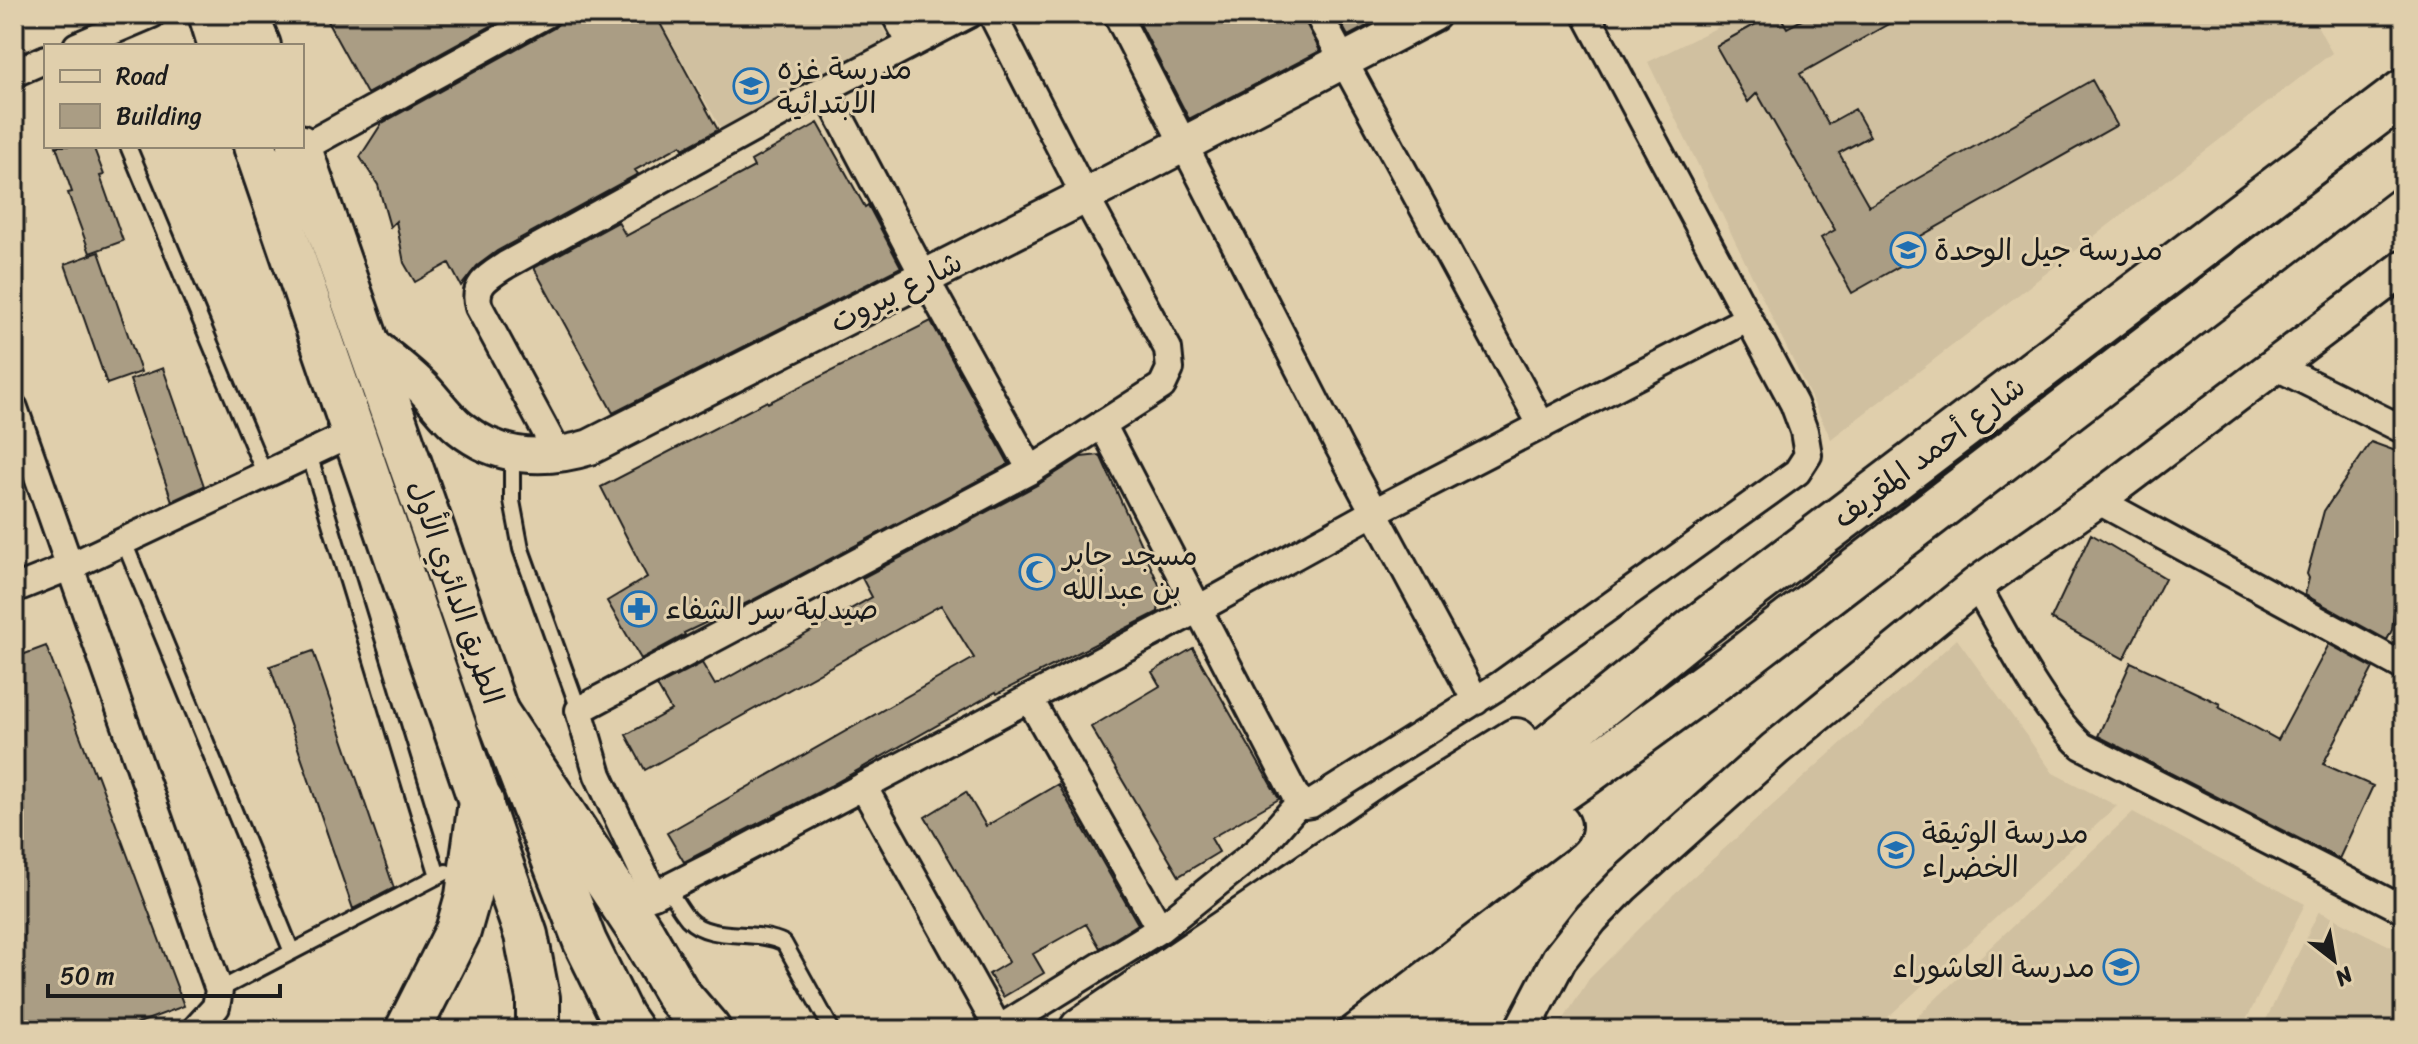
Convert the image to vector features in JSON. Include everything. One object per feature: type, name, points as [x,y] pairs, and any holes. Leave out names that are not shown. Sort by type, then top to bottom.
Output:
[{"type":"highway","name":"شارع أحمد المقريف","points":[[1468,832],[1520,771],[1692,632],[2404,92]]},
{"type":"highway","name":"شارع أحمد المقريف","points":[[1468,832],[1732,666],[2404,151]]},
{"type":"highway","points":[[1082,1030],[1410,807],[1692,632]]},
{"type":"highway","points":[[1289,1030],[1606,788],[1662,740],[1732,666]]},
{"type":"highway","points":[[498,716],[648,896],[678,995],[708,1030]]},
{"type":"highway","points":[[408,1030],[458,931],[468,896],[456,866],[481,802]]},
{"type":"highway","points":[[1146,1030],[1468,832]]},
{"type":"highway","points":[[1213,1030],[1468,832]]},
{"type":"highway","points":[[1327,1030],[1408,941]]},
{"type":"main road","points":[[210,14],[219,44]]},
{"type":"main road","points":[[246,14],[258,44]]},
{"type":"main road","name":"الطريق الدائري الأول","points":[[256,148],[419,631],[526,935],[538,998],[538,1030]]},
{"type":"main road","name":"الطريق الدائري الأول","points":[[300,148],[498,716],[585,942],[631,1030]]},
{"type":"street","points":[[85,44],[152,14]]},
{"type":"street","points":[[304,146],[546,14]]},
{"type":"street","points":[[895,14],[911,44]]},
{"type":"street","points":[[558,454],[479,307],[475,296],[480,284],[506,265],[825,89],[969,14]]},
{"type":"street","points":[[992,14],[1168,349],[1170,369],[1162,386],[1031,470],[579,710],[598,775],[648,896],[863,786],[1374,512],[1747,319]]},
{"type":"street","points":[[1117,14],[1374,512],[1476,701]]},
{"type":"street","points":[[1318,14],[1542,426]]},
{"type":"street","name":"شارع بيروت","points":[[370,343],[420,385],[460,428],[482,443],[512,455],[558,454],[590,447],[1085,196],[1433,14]]},
{"type":"street","points":[[1300,802],[1311,804],[1476,701],[1797,472],[1808,455],[1804,431],[1794,404],[1586,14]]},
{"type":"street","points":[[14,73],[44,60]]},
{"type":"street","points":[[825,89],[1031,470]]},
{"type":"street","points":[[1522,1030],[1559,959],[1623,885],[1775,749],[1976,585],[2097,500],[2404,268]]},
{"type":"street","points":[[2275,366],[2404,430]]},
{"type":"street","points":[[14,408],[219,990],[216,1007],[195,1030]]},
{"type":"street","points":[[1102,424],[1300,802]]},
{"type":"street","points":[[14,589],[124,542],[353,433]]},
{"type":"street","points":[[2097,500],[2404,667]]},
{"type":"street","points":[[1976,585],[2052,713],[2082,746],[2404,910]]},
{"type":"street","points":[[1029,698],[1160,929]]},
{"type":"street","points":[[863,786],[999,1030],[1160,929],[1257,851],[1300,802]]},
{"type":"lane","points":[[129,148],[265,475]]},
{"type":"lane","points":[[219,990],[456,866],[309,454]]},
{"type":"lane","points":[[512,455],[512,501],[521,549],[579,710]]},
{"type":"lane","points":[[124,542],[292,952]]},
{"type":"lane","points":[[648,896],[698,927],[717,932],[772,937],[784,943],[832,1030]]},
{"type":"shaded area","name":"مدرسة غزه الابتدائية","points":[[656,14],[875,14],[889,39],[723,132]]},
{"type":"shaded area","name":"مدرسة جيل الوحدة","points":[[1744,14],[2311,14],[2332,53],[1831,439],[1648,62]]},
{"type":"shaded area","name":"مدرسة الوثيقة الخضراء","points":[[1957,639],[2053,773],[2117,806],[1874,1030],[1557,1030],[1589,979],[1674,894]]},
{"type":"shaded area","name":"مدرسة العاشوراء","points":[[2133,812],[2305,904],[2241,1030],[1903,1030]]},
{"type":"shaded area","points":[[2319,911],[2404,953],[2404,1030],[2261,1030]]},
{"type":"building","points":[[323,14],[513,14],[367,94]]},
{"type":"building","points":[[562,14],[655,14],[718,130],[683,149],[681,145],[635,170],[638,174],[497,251],[477,266],[461,286],[449,263],[415,282],[404,263],[396,221],[390,227],[378,185],[360,157],[382,123],[554,28]]},
{"type":"building","points":[[1135,14],[1302,14],[1320,51],[1189,119]]},
{"type":"building","points":[[1336,14],[1390,14],[1348,36]]},
{"type":"building","points":[[1779,14],[1787,28],[1813,14],[1906,14],[1800,74],[1828,124],[1855,109],[1870,136],[1839,153],[1869,206],[2092,80],[2117,125],[1914,240],[1921,254],[1852,293],[1821,238],[1835,230],[1757,93],[1748,102],[1716,46]]},
{"type":"building","points":[[818,123],[901,267],[613,413],[534,268],[618,222],[626,236],[754,167],[751,161]]},
{"type":"building","points":[[57,148],[94,148],[104,175],[100,176],[123,241],[90,253],[68,193],[72,192]]},
{"type":"building","points":[[99,252],[141,372],[107,384],[65,264]]},
{"type":"building","points":[[931,321],[1009,464],[753,600],[684,633],[641,659],[607,601],[647,577],[601,487]]},
{"type":"building","points":[[163,368],[204,486],[172,501],[130,380]]},
{"type":"building","points":[[2371,442],[2404,454],[2404,597],[2396,594],[2392,630],[2387,640],[2305,595],[2307,574],[2324,511]]},
{"type":"building","points":[[1100,455],[1161,589],[1158,612],[996,692],[830,786],[684,862],[667,833],[974,658],[941,605],[645,770],[626,735],[671,710],[657,686],[702,663],[715,685],[872,597],[862,578],[1039,484],[1081,457]]},
{"type":"building","points":[[2091,534],[2165,578],[2124,659],[2051,619]]},
{"type":"building","points":[[2329,644],[2373,668],[2323,764],[2373,786],[2339,859],[2098,736],[2131,662],[2220,704],[2218,707],[2278,740]]},
{"type":"building","points":[[46,646],[184,1006],[120,1030],[14,1030],[14,658]]},
{"type":"building","points":[[1193,648],[1279,799],[1211,838],[1219,852],[1179,876],[1091,727],[1160,686],[1152,672]]},
{"type":"building","points":[[313,651],[394,888],[353,909],[270,666]]},
{"type":"building","points":[[1058,784],[1138,924],[1100,948],[1086,924],[1033,954],[1044,973],[1003,997],[989,974],[1009,962],[925,817],[966,792],[986,826]]},
{"type":"place","name":"مدرسة غزه الابتدائية","points":[[751,86]]},
{"type":"place","name":"مدرسة جيل الوحدة","points":[[1908,250]]},
{"type":"place","name":"مسجد جابر بن عبدالله","points":[[1037,572]]},
{"type":"place","name":"صيدلية سر الشفاء","points":[[639,609]]},
{"type":"place","name":"مدرسة الوثيقة الخضراء","points":[[1896,850]]},
{"type":"place","name":"مدرسة العاشوراء","points":[[2121,967]]}]
